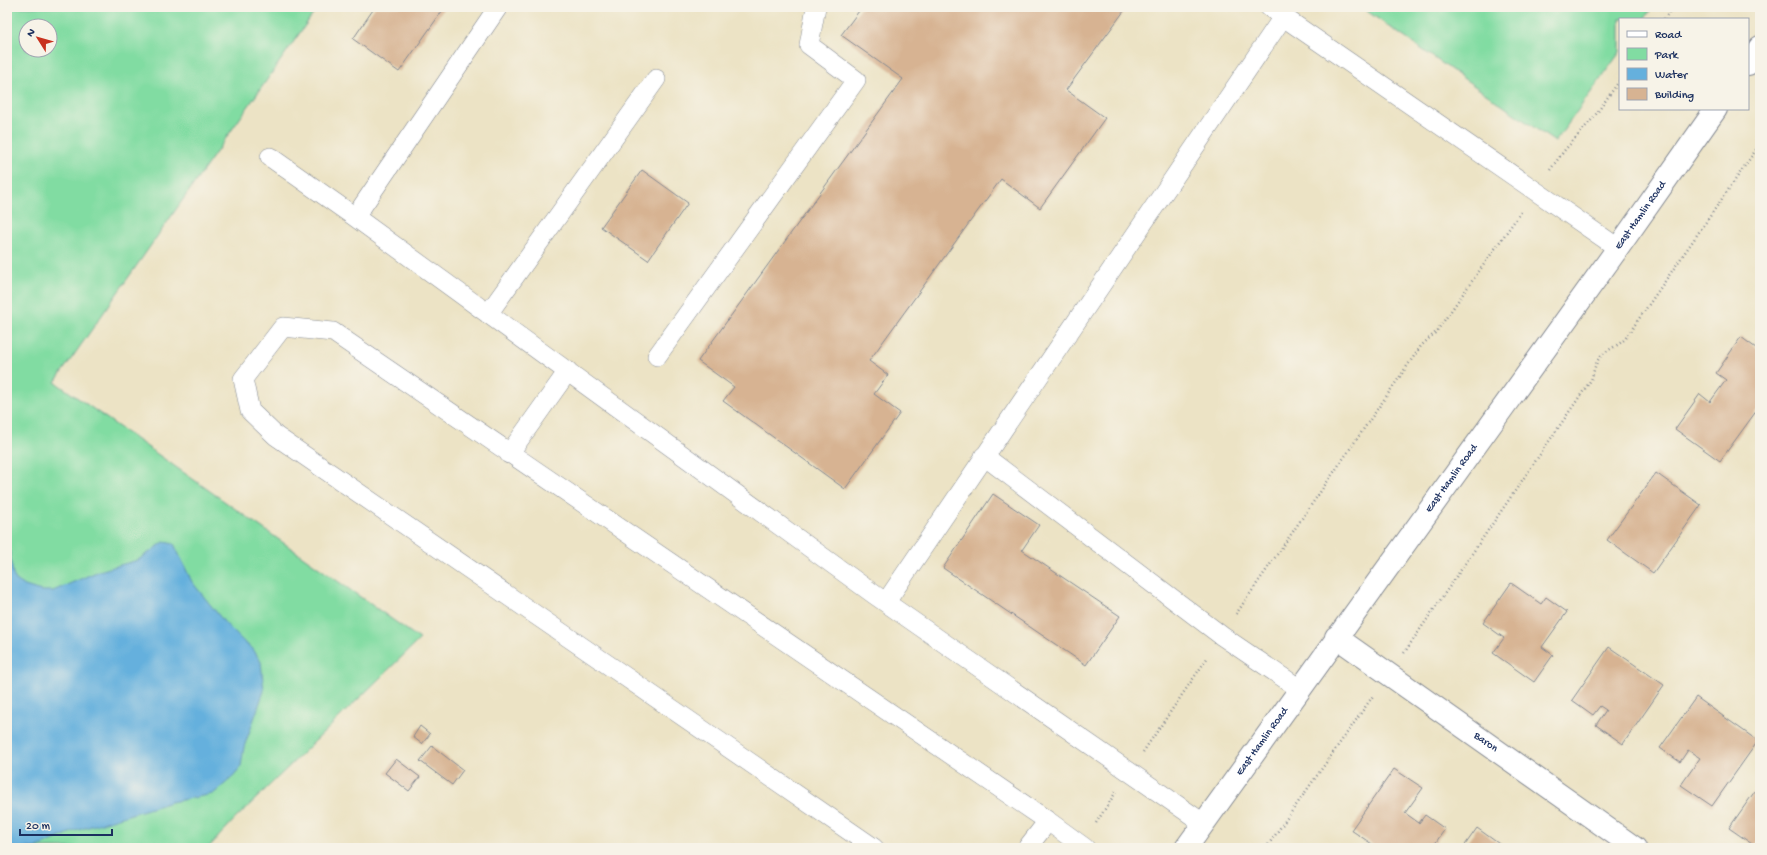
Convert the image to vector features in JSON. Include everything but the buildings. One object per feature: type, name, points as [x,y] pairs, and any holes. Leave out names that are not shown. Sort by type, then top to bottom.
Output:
[{"type":"street","points":[[1749,63],[1760,47]]},
{"type":"street","name":"East Hamlin Road","points":[[1186,848],[1336,637],[1618,248],[1715,110]]},
{"type":"street","name":"Baron","points":[[1336,637],[1635,848]]},
{"type":"lane","points":[[355,217],[498,7]]},
{"type":"lane","points":[[657,356],[856,80],[809,45],[816,7]]},
{"type":"lane","points":[[886,602],[984,456],[1276,12],[1618,248]]},
{"type":"lane","points":[[488,314],[656,79]]},
{"type":"lane","points":[[270,157],[886,602],[1203,823]]},
{"type":"lane","points":[[874,848],[276,436],[250,411],[243,379],[283,327],[333,332],[1084,847]]},
{"type":"lane","points":[[509,454],[568,372]]},
{"type":"lane","points":[[984,456],[1222,636],[1300,688]]},
{"type":"lane","points":[[1027,848],[1048,821]]},
{"type":"path","points":[[1665,18],[1673,7]]},
{"type":"path","points":[[1550,170],[1564,151],[1594,117],[1619,81]]},
{"type":"path","points":[[1404,653],[1591,380],[1596,363],[1601,356],[1619,345],[1625,339],[1760,144]]},
{"type":"path","points":[[1236,615],[1421,346],[1436,332],[1523,210]]},
{"type":"path","points":[[1142,753],[1212,651]]},
{"type":"path","points":[[1266,848],[1370,700]]},
{"type":"path","points":[[1084,847],[1118,790]]},
{"type":"green space","points":[[7,7],[318,7],[55,382],[420,639],[234,820],[208,848],[7,848]]},
{"type":"green space","points":[[1361,7],[1653,7],[1645,18],[1619,18],[1619,53],[1555,142]]},
{"type":"water","points":[[164,542],[174,544],[192,582],[225,623],[253,649],[261,662],[264,691],[244,747],[241,766],[234,776],[213,794],[171,802],[72,832],[35,848],[7,848],[7,547],[10,553],[13,575],[16,580],[25,586],[41,591],[53,591],[99,571],[138,560]]}]
